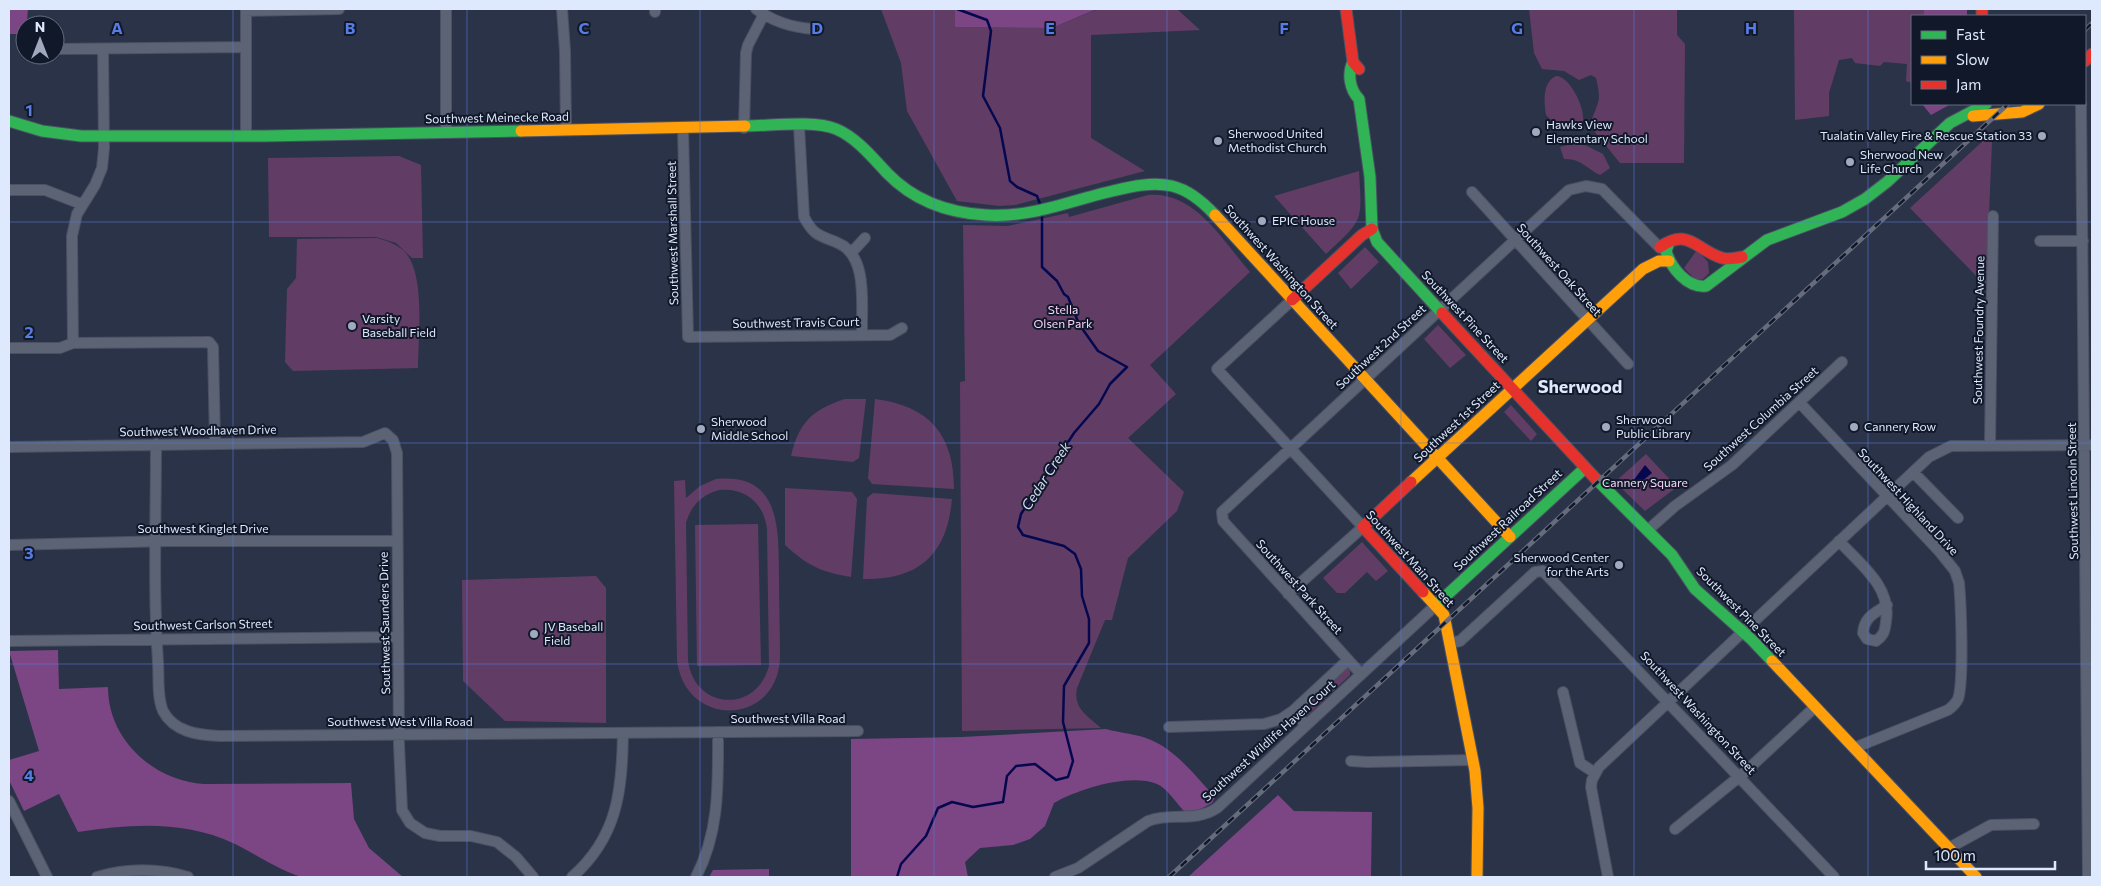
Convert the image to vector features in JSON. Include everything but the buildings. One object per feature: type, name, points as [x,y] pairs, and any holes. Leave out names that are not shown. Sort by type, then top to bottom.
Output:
[{"type":"main road","points":[[1292,300],[1362,235],[1372,229],[1370,177],[1356,96],[1362,92],[1359,68],[1351,66],[1346,9]]},
{"type":"main road","points":[[2016,105],[2034,106]]},
{"type":"main road","points":[[1742,257],[1724,259],[1708,252],[1687,238],[1678,238],[1664,246],[1669,261],[1692,285],[1700,287],[1713,280],[1742,257],[1773,237],[1830,216],[1867,199],[1941,130],[1944,120],[1964,106]]},
{"type":"main road","points":[[1941,130],[1950,130],[1987,107],[2019,114],[2034,106]]},
{"type":"main road","name":"Southwest Meinecke Road","points":[[9,121],[56,134],[103,136],[246,136],[826,126],[842,131],[911,194],[928,203],[958,211]]},
{"type":"main road","name":"Southwest Washington Street","points":[[958,211],[1006,216],[1024,214],[1143,184],[1180,188],[1194,196],[1209,208],[1510,537]]},
{"type":"main road","name":"Southwest Pine Street","points":[[1372,229],[1377,242],[1585,468],[1672,555],[1695,589],[1742,632],[1976,877]]},
{"type":"main road","name":"Southwest 1st Street","points":[[1643,269],[1643,264],[1664,246]]},
{"type":"main road","points":[[1708,252],[1714,264],[1713,280]]},
{"type":"main road","name":"Southwest 1st Street","points":[[1363,527],[1643,269],[1659,261],[1669,261]]},
{"type":"main road","name":"Southwest Railroad Street","points":[[1436,605],[1585,468]]},
{"type":"main road","name":"Southwest Main Street","points":[[1363,527],[1444,615],[1474,760],[1478,808],[1477,877]]},
{"type":"street","points":[[246,136],[246,10],[339,9]]},
{"type":"street","points":[[446,9],[446,132]]},
{"type":"street","points":[[562,9],[565,51],[566,130]]},
{"type":"street","points":[[744,128],[746,53],[760,11],[787,25],[813,29]]},
{"type":"street","points":[[65,49],[245,47]]},
{"type":"street","points":[[73,343],[72,236],[81,204],[100,176],[103,156],[103,49]]},
{"type":"street","name":"Southwest Lincoln Street","points":[[2081,105],[2083,241],[2088,320],[2088,877]]},
{"type":"street","points":[[799,126],[804,217],[811,230],[822,238],[840,244],[852,252],[860,272],[862,334]]},
{"type":"street","name":"Southwest Marshall Street","points":[[683,129],[688,336]]},
{"type":"street","name":"Southwest 2nd Street","points":[[1221,515],[1224,508],[1562,196],[1577,187],[1586,186],[1602,189],[1664,246]]},
{"type":"street","points":[[9,190],[45,190],[81,204]]},
{"type":"street","name":"Southwest Oak Street","points":[[1472,192],[1628,364]]},
{"type":"street","name":"Southwest Foundry Avenue","points":[[1990,445],[1993,216]]},
{"type":"street","points":[[852,252],[865,238]]},
{"type":"street","points":[[2040,241],[2083,241]]},
{"type":"street","name":"Southwest Main Street","points":[[1292,300],[1217,369],[1363,527]]},
{"type":"street","name":"Southwest Travis Court","points":[[688,336],[890,334],[902,328]]},
{"type":"street","points":[[9,348],[60,348],[73,343],[205,342],[212,344],[215,443]]},
{"type":"street","name":"Southwest Columbia Street","points":[[1648,530],[1675,506],[1719,476],[1842,362]]},
{"type":"street","name":"Southwest Highland Drive","points":[[1799,402],[1939,551],[1958,577],[1960,593],[1959,692],[1955,703],[1948,710],[1854,748]]},
{"type":"street","name":"Southwest Woodhaven Drive","points":[[9,447],[364,442],[385,433]]},
{"type":"street","name":"Southwest Saunders Drive","points":[[385,433],[393,440],[397,453],[400,804],[410,823],[432,835],[471,836],[496,842],[516,857],[533,877]]},
{"type":"street","name":"Southwest West Villa Road","points":[[156,444],[156,639],[160,696],[163,710],[181,729],[199,735],[219,736],[718,732]]},
{"type":"street","points":[[1608,877],[1603,841],[1592,800],[1594,773],[1929,457],[1944,448],[1990,445],[2089,445]]},
{"type":"street","points":[[1913,472],[1958,518]]},
{"type":"street","name":"Southwest Park Street","points":[[1221,515],[1223,521],[1361,674]]},
{"type":"street","name":"Southwest 1st Street","points":[[1288,594],[1363,527]]},
{"type":"street","name":"Southwest Kinglet Drive","points":[[9,545],[397,540]]},
{"type":"street","points":[[1839,541],[1878,583],[1888,605]]},
{"type":"street","name":"Southwest Washington Street","points":[[1450,643],[1460,641],[1538,570],[1543,572],[1558,585],[1669,701],[1834,877]]},
{"type":"street","name":"Southwest Railroad Street","points":[[1361,674],[1436,605]]},
{"type":"street","name":"Southwest Carlson Street","points":[[9,641],[398,637]]},
{"type":"street","points":[[1169,727],[1264,724],[1281,719],[1293,711],[1348,660]]},
{"type":"street","name":"Southwest Wildlife Haven Court","points":[[1055,877],[1078,868],[1148,821],[1160,818],[1195,817],[1209,813],[1361,674]]},
{"type":"street","points":[[1564,692],[1580,763],[1594,773]]},
{"type":"street","points":[[1675,829],[1815,707]]},
{"type":"street","points":[[1293,711],[1306,724]]},
{"type":"street","name":"Southwest Villa Road","points":[[718,732],[858,731]]},
{"type":"street","points":[[696,877],[709,847],[718,807],[718,732]]},
{"type":"street","points":[[572,877],[596,850],[614,814],[621,786],[622,733]]},
{"type":"street","points":[[1351,760],[1368,762],[1474,760]]},
{"type":"street","points":[[9,800],[47,877]]},
{"type":"street","points":[[1948,848],[1991,825],[2034,824]]},
{"type":"street","points":[[98,877],[113,873],[149,870],[188,877]]},
{"type":"green space","points":[[881,9],[955,9],[955,27],[1052,28],[1098,9],[1177,9],[1200,30],[1091,35],[1091,138],[1145,171],[1015,205],[999,206],[957,201],[907,111],[901,63]]},
{"type":"green space","points":[[1529,9],[1677,9],[1677,35],[1685,44],[1684,163],[1620,163],[1595,132],[1591,122],[1599,97],[1596,78],[1591,75],[1579,80],[1564,71],[1542,69],[1534,53]]},
{"type":"green space","points":[[1794,9],[1924,9],[1923,15],[1911,15],[1911,83],[1906,81],[1907,64],[1884,62],[1880,66],[1855,63],[1852,58],[1839,60],[1829,93],[1829,116],[1795,120]]},
{"type":"green space","points":[[1556,76],[1561,77],[1571,87],[1582,108],[1583,121],[1573,128],[1556,125],[1546,115],[1546,88],[1551,79]]},
{"type":"green space","points":[[1984,140],[1992,142],[1986,286],[1910,208]]},
{"type":"green space","points":[[1579,142],[1603,154],[1610,168],[1600,175],[1579,162],[1564,159],[1560,147]]},
{"type":"green space","points":[[399,156],[421,165],[423,258],[412,258],[396,243],[376,237],[269,237],[268,158]]},
{"type":"green space","points":[[1359,171],[1360,210],[1358,218],[1348,233],[1326,254],[1274,196]]},
{"type":"green space","name":"Stella Olsen Park","points":[[1148,195],[1165,196],[1180,201],[1194,209],[1218,233],[1250,272],[1150,365],[1176,394],[1128,438],[1184,492],[1177,511],[1128,558],[1112,620],[1105,620],[1077,688],[1077,701],[1082,711],[1101,728],[962,731],[960,382],[965,381],[963,225],[1008,226],[1068,213],[1069,217]]},
{"type":"green space","name":"Varsity Baseball Field","points":[[377,238],[395,245],[404,251],[411,261],[418,290],[418,368],[293,371],[285,362],[287,289],[296,278],[297,239]]},
{"type":"green space","points":[[1365,247],[1379,262],[1351,289],[1338,273]]},
{"type":"green space","points":[[1697,250],[1708,262],[1709,273],[1703,279],[1695,279],[1684,268]]},
{"type":"green space","points":[[1438,325],[1466,355],[1450,368],[1424,339]]},
{"type":"green space","points":[[845,399],[866,399],[859,458],[853,462],[791,456],[798,435],[808,419],[823,408]]},
{"type":"green space","points":[[875,399],[910,408],[924,416],[935,426],[943,438],[949,453],[953,470],[954,489],[872,484],[868,478]]},
{"type":"green space","points":[[1511,405],[1537,434],[1531,441],[1504,412]]},
{"type":"green space","name":"Cannery Square","points":[[1646,454],[1677,487],[1645,511],[1615,482]]},
{"type":"green space","points":[[716,479],[738,480],[754,485],[765,495],[772,509],[776,524],[779,560],[780,659],[775,681],[763,697],[748,707],[730,710],[712,707],[696,698],[684,682],[677,660],[674,481],[685,480],[686,498],[700,486]],"holes":[[[719,490],[737,491],[752,499],[762,512],[765,520],[767,529],[769,666],[762,682],[752,692],[739,698],[726,700],[713,697],[701,689],[693,677],[688,660],[686,523],[694,506],[702,498]]]},
{"type":"green space","points":[[785,488],[852,492],[857,499],[851,577],[815,567],[785,545]]},
{"type":"green space","points":[[873,493],[952,499],[944,535],[927,560],[914,569],[900,575],[863,579],[867,498]]},
{"type":"green space","points":[[758,524],[761,665],[697,666],[695,525]]},
{"type":"green space","points":[[1362,542],[1388,571],[1376,581],[1367,572],[1345,593],[1337,593],[1323,578]]},
{"type":"green space","name":"JV Baseball Field","points":[[596,576],[606,588],[606,723],[505,721],[463,681],[462,580]]},
{"type":"green space","points":[[1347,667],[1350,675],[1307,716],[1299,708]]},
{"type":"shaded area","points":[[9,9],[28,9],[27,15],[15,15],[15,34],[9,34]]},
{"type":"shaded area","points":[[955,9],[1097,9],[1052,28],[955,27]]},
{"type":"shaded area","points":[[1924,9],[1967,9],[1967,15],[1923,15]]},
{"type":"shaded area","points":[[1923,105],[1949,105],[1931,115]]},
{"type":"shaded area","points":[[1645,465],[1652,473],[1641,482],[1633,481]]},
{"type":"shaded area","points":[[58,650],[59,689],[108,687],[110,706],[116,724],[125,740],[137,754],[152,766],[168,775],[204,784],[351,783],[354,819],[369,848],[403,877],[340,879],[304,877],[288,872],[216,836],[177,828],[138,826],[78,832],[59,794],[24,811],[9,780],[9,760],[39,751],[9,651]]},
{"type":"shaded area","points":[[1106,729],[1146,738],[1169,751],[1186,765],[1215,797],[1212,803],[1197,811],[1184,811],[1168,792],[1157,784],[1133,780],[1104,784],[1054,803],[1045,826],[1030,839],[1013,845],[980,848],[965,862],[968,877],[851,877],[851,739],[962,737]]},
{"type":"shaded area","points":[[1278,795],[1294,811],[1372,812],[1371,877],[1188,877]]},
{"type":"shaded area","points":[[769,869],[769,877],[709,877],[713,870]]},
{"type":"waterway","name":"Cedar Creek","points":[[957,9],[987,20],[991,31],[983,96],[1000,128],[1010,181],[1017,187],[1037,196],[1040,204]]},
{"type":"waterway","name":"Cedar Creek","points":[[897,877],[901,864],[926,836],[938,808],[952,802],[973,807],[1003,802],[1007,776],[1016,766],[1035,764],[1056,780],[1068,777],[1073,761],[1063,722],[1064,686],[1089,643],[1089,619],[1082,596],[1081,569],[1075,554],[1064,546],[1023,535],[1018,527],[1021,514],[1074,433],[1099,404],[1110,384],[1127,367],[1098,351],[1079,324],[1068,297],[1064,294],[1057,281],[1042,267],[1042,215]]},
{"type":"railway","points":[[2086,29],[2092,23]]},
{"type":"railway","points":[[1169,877],[2007,105]]},
{"type":"traffic: fast","points":[[1353,62],[1350,82],[1353,91],[1359,99],[1370,177],[1372,229],[1377,242],[1442,313]]},
{"type":"traffic: fast","points":[[1669,243],[1666,251],[1668,257],[1681,276],[1692,284],[1706,286],[1767,240],[1842,212],[1865,199],[1887,182],[1950,123],[1984,105]]},
{"type":"traffic: fast","points":[[9,121],[42,131],[81,136],[264,136],[521,131]]},
{"type":"traffic: fast","points":[[745,126],[804,124],[827,126],[836,129],[851,137],[897,183],[932,204],[958,212],[986,215],[1031,212],[1121,189],[1155,184],[1184,190],[1201,201],[1215,215]]},
{"type":"traffic: fast","points":[[1436,605],[1585,468]]},
{"type":"traffic: fast","points":[[1596,479],[1672,555],[1695,589],[1752,640],[1772,661]]},
{"type":"traffic: slow","points":[[1973,116],[2022,112],[2037,105]]},
{"type":"traffic: slow","points":[[521,131],[745,126]]},
{"type":"traffic: slow","points":[[1215,215],[1510,537]]},
{"type":"traffic: slow","points":[[1411,482],[1643,269],[1659,261],[1669,261]]},
{"type":"traffic: slow","points":[[1423,592],[1444,615],[1475,771],[1478,808],[1477,877]]},
{"type":"traffic: slow","points":[[1772,661],[1976,877]]},
{"type":"traffic: jam","points":[[1346,9],[1353,62],[1359,69]]},
{"type":"traffic: jam","points":[[1982,9],[1982,15]]},
{"type":"traffic: jam","points":[[2086,60],[2092,54]]},
{"type":"traffic: jam","points":[[1292,300],[1362,235],[1372,229]]},
{"type":"traffic: jam","points":[[1660,247],[1678,239],[1692,242],[1722,258],[1742,257]]},
{"type":"traffic: jam","points":[[1442,313],[1596,479]]},
{"type":"traffic: jam","points":[[1411,482],[1363,527],[1423,592]]},
{"type":"place","name":"Hawks View Elementary School","points":[[1536,132]]},
{"type":"place","name":"Tualatin Valley Fire & Rescue Station 33","points":[[2042,136]]},
{"type":"place","name":"Sherwood United Methodist Church","points":[[1218,141]]},
{"type":"place","name":"Sherwood New Life Church","points":[[1850,162]]},
{"type":"place","name":"EPIC House","points":[[1262,221]]},
{"type":"place","name":"Varsity Baseball Field","points":[[352,326]]},
{"type":"place","name":"Sherwood Public Library","points":[[1606,427]]},
{"type":"place","name":"Cannery Row","points":[[1854,427]]},
{"type":"place","name":"Sherwood Middle School","points":[[701,429]]},
{"type":"place","name":"Sherwood Center for the Arts","points":[[1619,565]]},
{"type":"place","name":"JV Baseball Field","points":[[534,634]]},
{"type":"district","name":"Sherwood","points":[[1580,387]]}]
